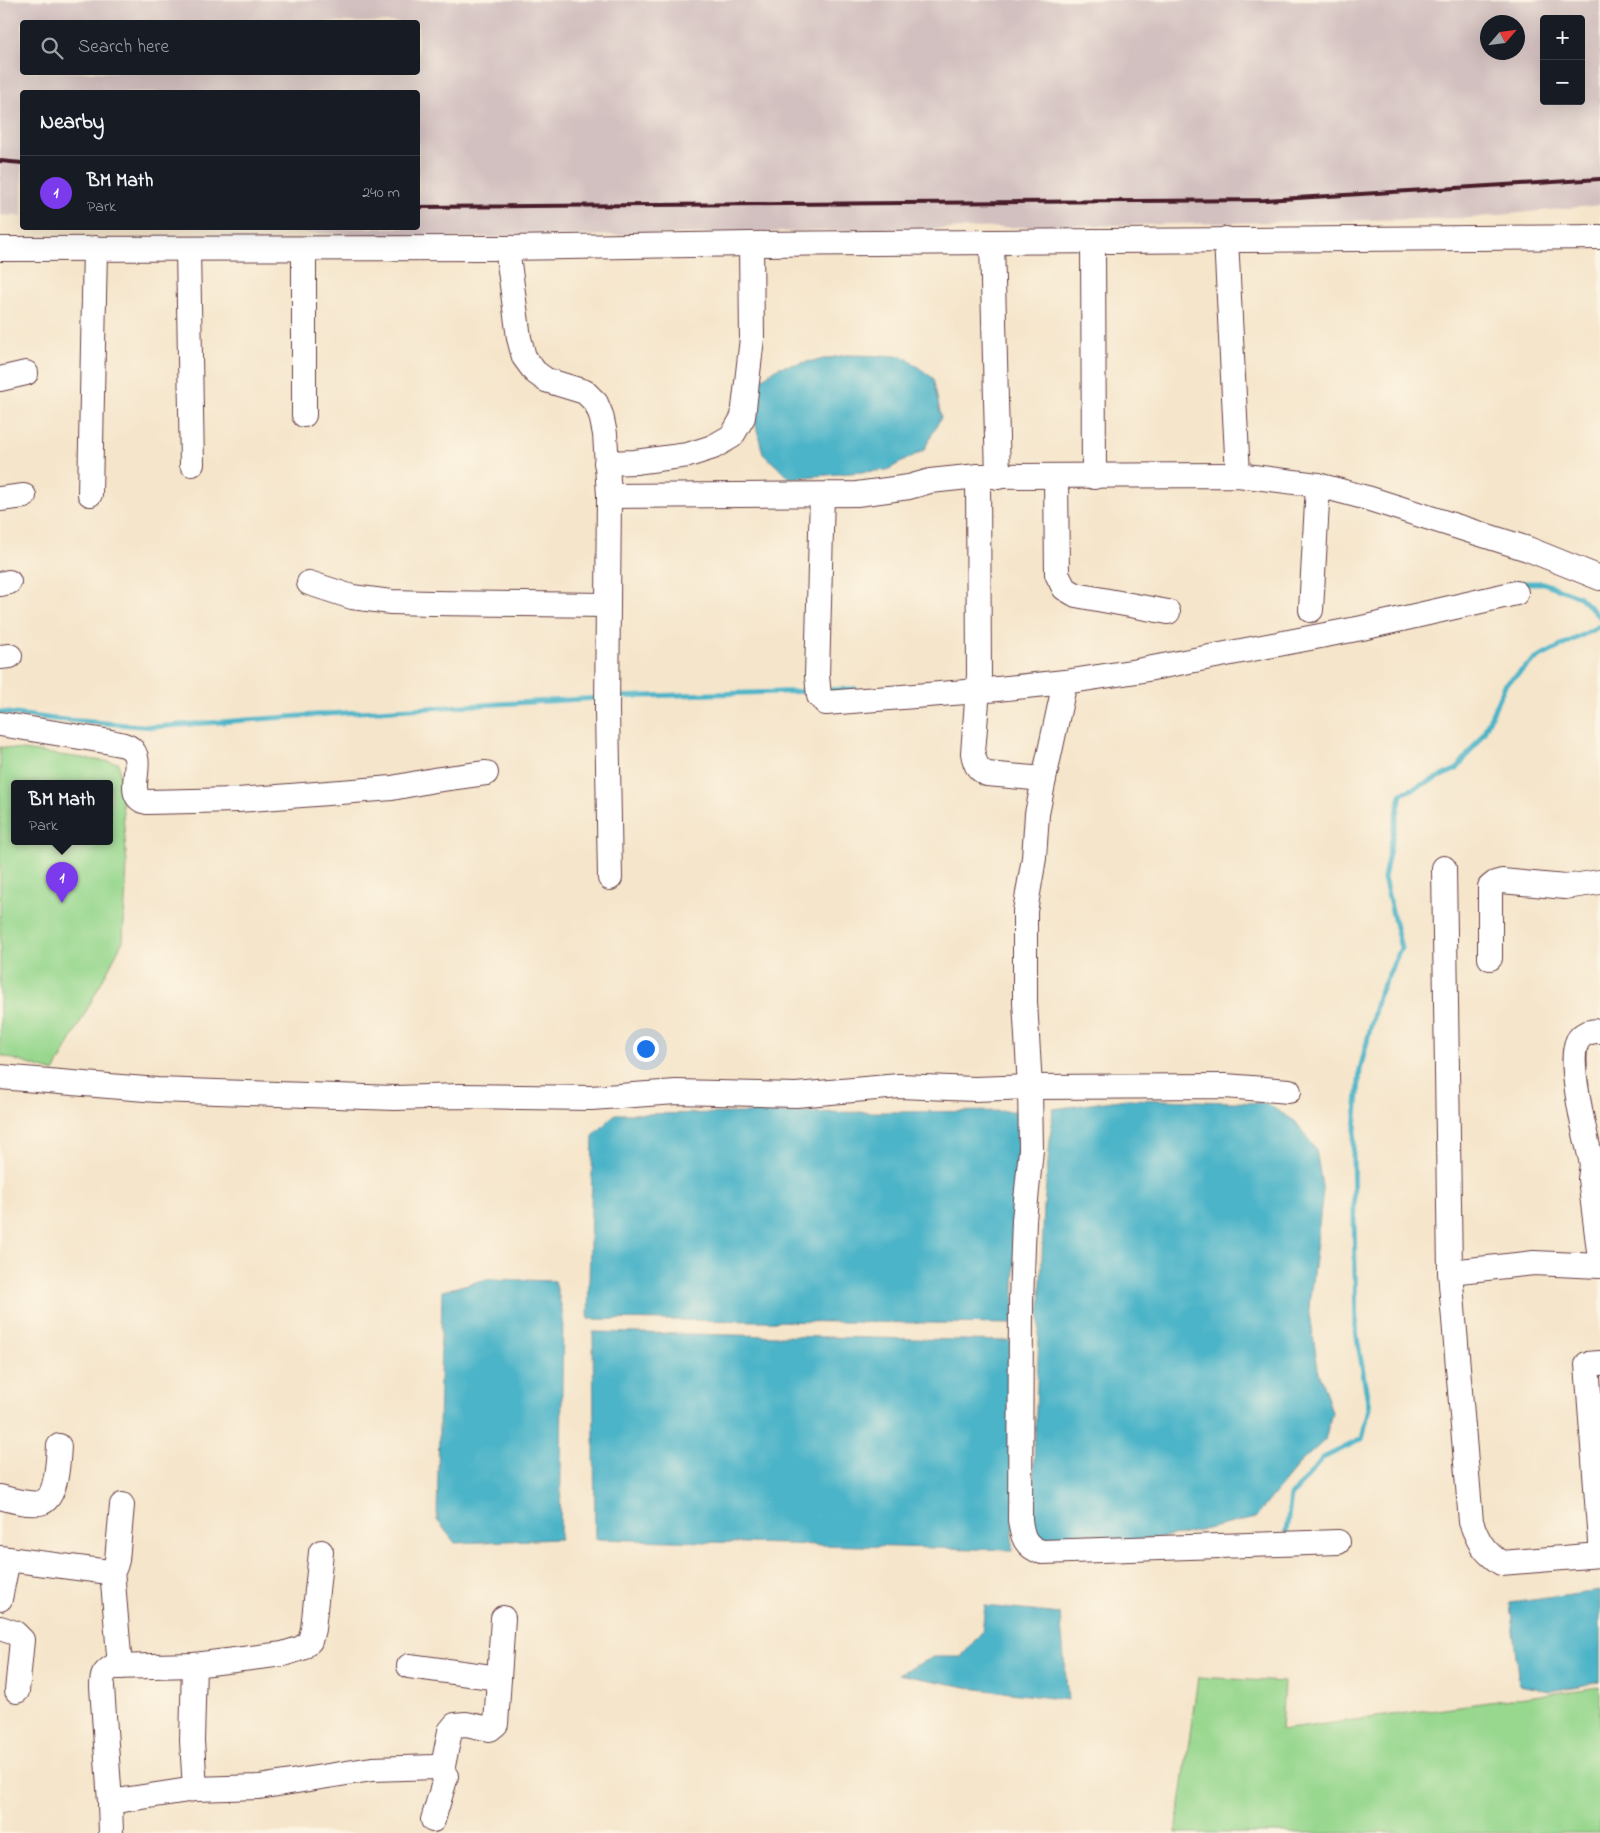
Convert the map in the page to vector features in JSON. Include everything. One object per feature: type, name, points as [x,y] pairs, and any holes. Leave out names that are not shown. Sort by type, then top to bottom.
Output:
[{"type":"street","points":[[0,248],[188,250],[507,248],[1226,239],[1600,237]]},
{"type":"street","points":[[1226,239],[1238,475]]},
{"type":"street","points":[[1092,241],[1094,477]]},
{"type":"street","points":[[992,242],[988,477],[973,753],[979,770],[987,774],[1044,779]]},
{"type":"street","points":[[606,463],[635,462],[688,454],[713,447],[732,436],[743,417],[752,338],[750,244]]},
{"type":"street","points":[[90,494],[95,248]]},
{"type":"street","points":[[507,248],[519,338],[524,357],[535,372],[546,380],[584,392],[596,403],[602,415],[609,496],[607,710],[610,878]]},
{"type":"street","points":[[304,249],[304,415]]},
{"type":"street","points":[[188,250],[192,464]]},
{"type":"street","points":[[0,379],[26,373]]},
{"type":"street","points":[[609,496],[857,494],[885,491],[930,481],[988,477],[1238,475],[1318,485],[1367,498],[1528,549],[1600,578]]},
{"type":"street","points":[[1056,476],[1057,574],[1064,588],[1076,595],[1168,612]]},
{"type":"street","points":[[1311,610],[1318,485]]},
{"type":"street","points":[[822,495],[818,691],[823,702],[831,703],[978,685],[1065,682],[1137,671],[1362,628],[1516,593]]},
{"type":"street","points":[[0,499],[24,496]]},
{"type":"street","points":[[309,583],[352,597],[390,602],[432,604],[607,604]]},
{"type":"street","points":[[1065,682],[1044,779],[1024,911],[1025,1002],[1030,1087],[1031,1150],[1024,1220],[1021,1301],[1020,1520],[1022,1535],[1034,1550],[1042,1552],[1338,1542]]},
{"type":"street","points":[[0,724],[111,742],[131,748],[138,761],[136,796],[141,801],[148,802],[238,800],[392,788],[434,780],[486,774]]},
{"type":"street","points":[[1444,868],[1450,1272],[1471,1522],[1487,1554],[1501,1563],[1600,1555]]},
{"type":"street","points":[[1490,958],[1490,887],[1495,883],[1502,881],[1565,887],[1600,882]]},
{"type":"street","points":[[1600,1030],[1589,1032],[1579,1039],[1575,1055],[1580,1113],[1596,1163],[1590,1180],[1600,1259]]},
{"type":"street","points":[[0,1077],[157,1090],[395,1098],[460,1096],[591,1098],[676,1092],[796,1094],[899,1086],[975,1089],[1225,1086],[1289,1091]]},
{"type":"street","points":[[1450,1272],[1534,1263],[1600,1266]]},
{"type":"street","points":[[1600,1363],[1587,1364],[1600,1542]]},
{"type":"street","points":[[0,1497],[37,1503],[44,1502],[50,1496],[56,1479],[60,1446]]},
{"type":"street","points":[[120,1667],[112,1570],[117,1560],[122,1506]]},
{"type":"street","points":[[111,1833],[102,1677],[104,1672],[112,1667],[194,1665],[283,1654],[302,1648],[310,1641],[313,1629],[321,1552]]},
{"type":"street","points":[[0,1599],[4,1558],[105,1572],[112,1570]]},
{"type":"street","points":[[442,1770],[450,1731],[455,1725],[466,1724],[490,1728],[496,1724],[503,1618]]},
{"type":"street","points":[[0,1628],[15,1633],[22,1640],[17,1691]]},
{"type":"street","points":[[194,1665],[192,1741],[195,1789]]},
{"type":"street","points":[[409,1666],[499,1678]]},
{"type":"street","points":[[110,1802],[195,1789],[259,1787],[372,1769],[434,1768],[442,1770],[446,1776],[433,1820]]},
{"type":"shaded area","points":[[0,0],[1600,0],[1600,205],[1471,218],[417,239],[253,230],[420,230],[420,90],[20,90],[20,216],[0,215]]},
{"type":"green space","points":[[0,747],[119,763],[127,865],[123,941],[54,1072],[0,1055]]},
{"type":"green space","points":[[1198,1677],[1284,1682],[1281,1730],[1600,1687],[1600,1833],[1176,1833]]},
{"type":"water","points":[[846,355],[903,356],[933,378],[941,417],[924,450],[887,470],[790,478],[763,454],[747,389],[779,367]]},
{"type":"water","points":[[1127,1099],[1265,1103],[1295,1121],[1316,1150],[1323,1192],[1309,1307],[1318,1369],[1332,1412],[1325,1440],[1301,1462],[1255,1518],[1180,1535],[1050,1550],[1031,1537],[1044,1206],[1053,1109]]},
{"type":"water","points":[[1020,1111],[1013,1324],[588,1319],[593,1136],[615,1114]]},
{"type":"water","points":[[487,1279],[555,1281],[563,1314],[560,1539],[455,1543],[437,1520],[442,1291]]},
{"type":"water","points":[[593,1332],[1010,1341],[1022,1358],[1012,1550],[595,1539]]},
{"type":"water","points":[[1600,1591],[1600,1682],[1551,1691],[1519,1685],[1510,1603]]},
{"type":"water","points":[[985,1606],[1060,1614],[1068,1700],[977,1689],[898,1674],[934,1657],[961,1657],[982,1632]]},
{"type":"waterway","points":[[1514,583],[1543,583],[1578,596],[1600,617]]},
{"type":"waterway","points":[[1286,1532],[1291,1496],[1323,1458],[1362,1439],[1369,1408],[1356,1331],[1353,1153],[1360,1070],[1378,997],[1401,948],[1384,878],[1401,794],[1457,769],[1483,734],[1505,685],[1534,660],[1600,626]]},
{"type":"waterway","points":[[824,690],[855,689]]},
{"type":"waterway","points":[[614,697],[813,691]]},
{"type":"waterway","points":[[0,712],[55,719],[154,727],[342,713],[600,698]]},
{"type":"railway","points":[[0,161],[20,163]]},
{"type":"railway","points":[[420,207],[1265,200],[1600,179]]},
{"type":"place","name":"BM Math","points":[[62,903]]}]
